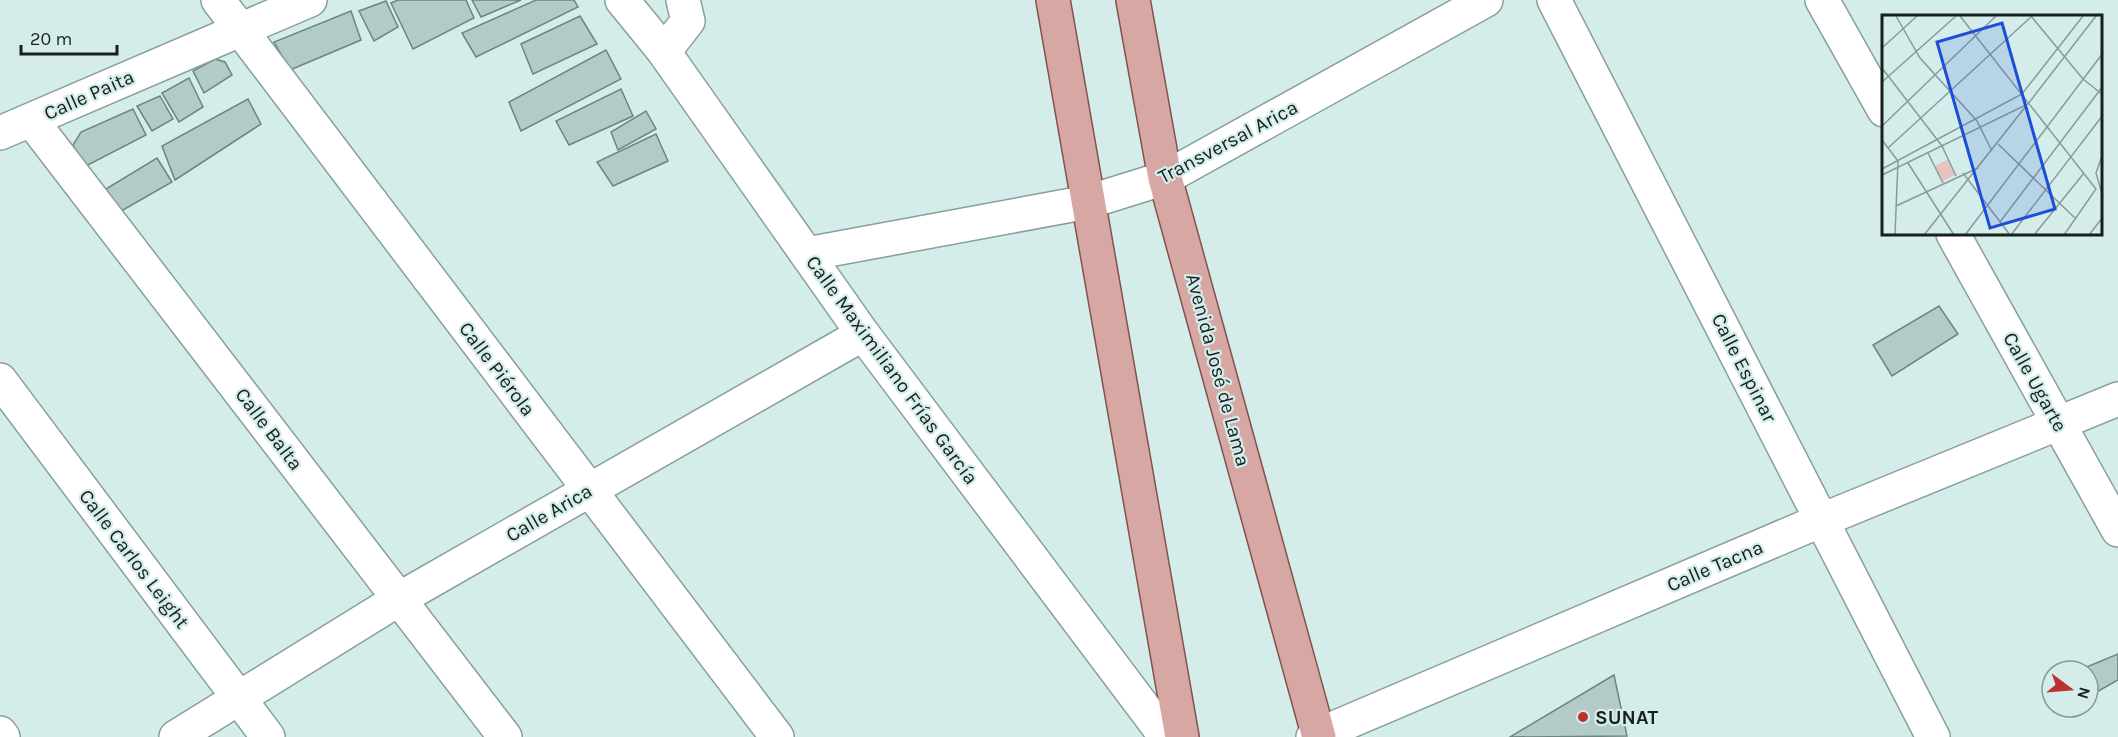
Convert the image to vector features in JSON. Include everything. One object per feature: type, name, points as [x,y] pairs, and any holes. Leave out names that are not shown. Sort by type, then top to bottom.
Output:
[{"type":"main road","points":[[1053,0],[1182,737]]},
{"type":"main road","name":"Avenida José de Lama","points":[[1133,0],[1165,178],[1317,737]]},
{"type":"street","name":"Calle Piérola","points":[[218,0],[777,737]]},
{"type":"street","name":"Calle Paita","points":[[0,133],[310,0]]},
{"type":"street","name":"Calle Maximiliano Frías García","points":[[622,0],[662,49],[863,334],[1166,737]]},
{"type":"street","points":[[662,49],[670,44],[688,21],[684,0]]},
{"type":"street","name":"Transversal Arica","points":[[807,254],[1088,202],[1165,178],[1486,0]]},
{"type":"street","name":"Calle Espinar","points":[[1554,0],[1933,737]]},
{"type":"street","points":[[1822,0],[1882,106]]},
{"type":"street","name":"Calle Balta","points":[[32,121],[505,737]]},
{"type":"street","name":"Calle Ugarte","points":[[1954,236],[2118,530]]},
{"type":"street","name":"Calle Arica","points":[[176,737],[399,599],[863,334]]},
{"type":"street","name":"Calle Carlos Leight","points":[[0,380],[268,737]]},
{"type":"street","name":"Calle Tacna","points":[[1317,737],[1822,520],[2118,399]]},
{"type":"street","points":[[0,733],[3,737]]},
{"type":"building","points":[[398,0],[466,0],[474,18],[413,49],[391,3]]},
{"type":"building","points":[[472,0],[521,0],[481,17]]},
{"type":"building","points":[[536,0],[574,0],[578,7],[476,57],[462,33]]},
{"type":"building","points":[[386,1],[398,27],[374,41],[359,11]]},
{"type":"building","points":[[351,11],[361,40],[290,70],[274,42]]},
{"type":"building","points":[[580,16],[597,44],[533,74],[521,44]]},
{"type":"building","points":[[606,50],[621,79],[521,131],[509,102]]},
{"type":"building","points":[[215,59],[225,62],[232,75],[204,93],[193,71]]},
{"type":"building","points":[[189,78],[203,107],[179,122],[162,93]]},
{"type":"building","points":[[621,89],[633,116],[569,145],[556,121]]},
{"type":"building","points":[[160,96],[173,119],[152,131],[137,106]]},
{"type":"building","points":[[248,99],[261,124],[175,180],[162,146]]},
{"type":"building","points":[[133,109],[146,135],[84,167],[73,145],[81,132]]},
{"type":"building","points":[[646,111],[656,129],[618,150],[611,132]]},
{"type":"building","points":[[656,134],[668,161],[613,186],[597,162]]},
{"type":"building","points":[[157,158],[172,182],[116,214],[101,192]]},
{"type":"building","points":[[1939,306],[1958,334],[1892,376],[1873,345]]},
{"type":"building","points":[[2118,654],[2118,680],[2100,690],[2100,661]]},
{"type":"building","name":"SUNAT","points":[[1614,675],[1627,736],[1510,737]]},
{"type":"place","name":"SUNAT","points":[[1583,717]]}]
